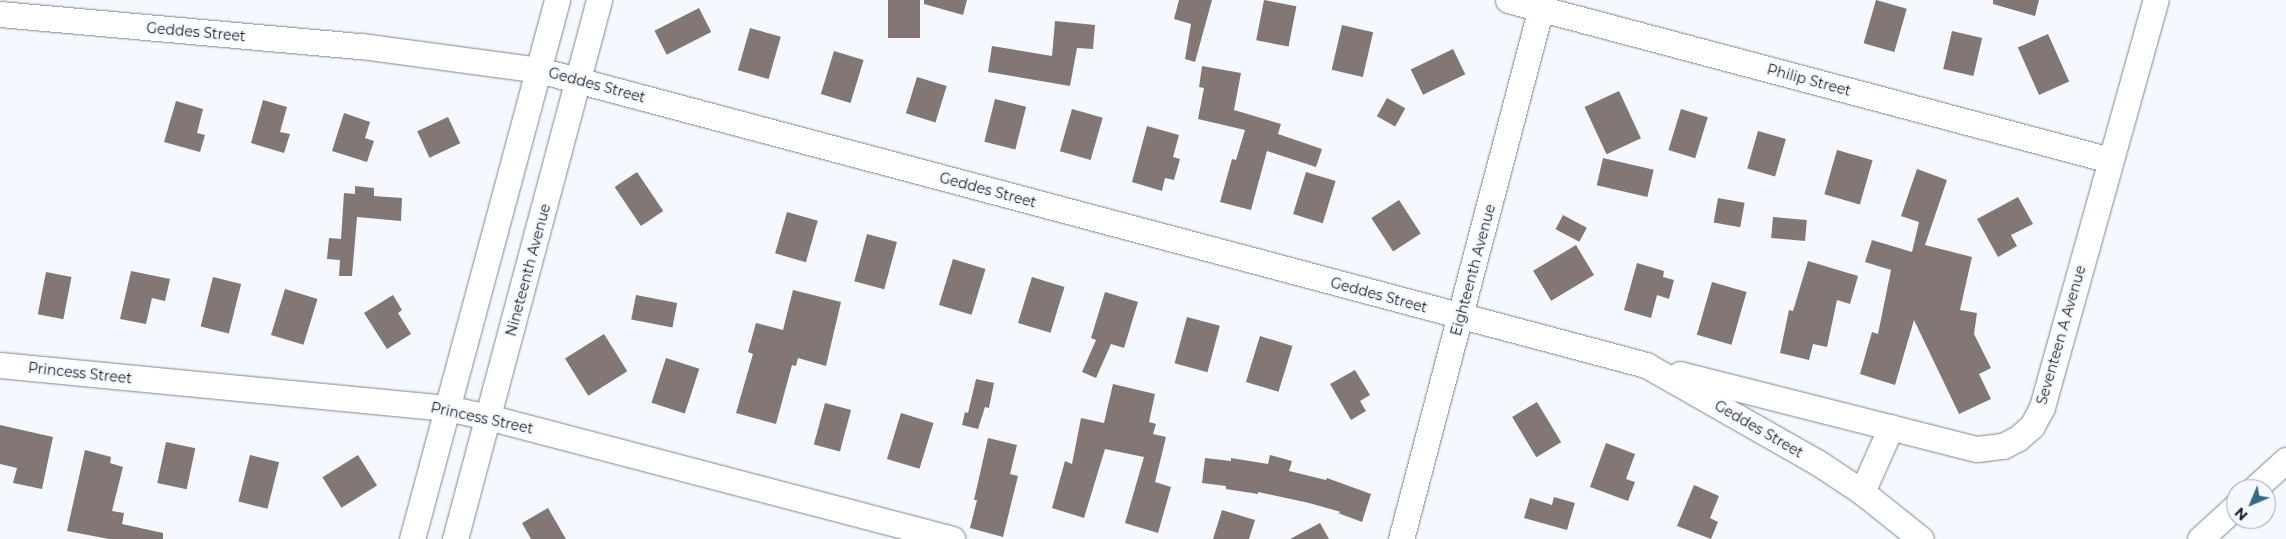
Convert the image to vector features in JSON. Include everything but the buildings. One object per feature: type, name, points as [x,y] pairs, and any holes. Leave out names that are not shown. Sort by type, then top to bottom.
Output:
[{"type":"street","points":[[412,539],[557,0]]},
{"type":"street","name":"Nineteenth Avenue","points":[[455,539],[599,0]]},
{"type":"street","name":"Philip Street","points":[[1508,0],[1542,4],[2110,160]]},
{"type":"street","name":"Seventeen A Avenue","points":[[1646,365],[1977,449],[1990,449],[2017,439],[2032,426],[2042,407],[2156,0]]},
{"type":"street","name":"Eighteenth Avenue","points":[[1401,539],[1542,4]]},
{"type":"street","name":"Geddes Street","points":[[0,14],[362,46],[539,70],[1646,365],[1802,454],[1862,492],[1921,539]]},
{"type":"street","name":"Princess Street","points":[[0,365],[447,408],[488,417],[952,539]]},
{"type":"street","points":[[1862,492],[1891,428]]},
{"type":"street","points":[[2265,479],[2286,460]]},
{"type":"street","points":[[2200,539],[2226,515]]}]
